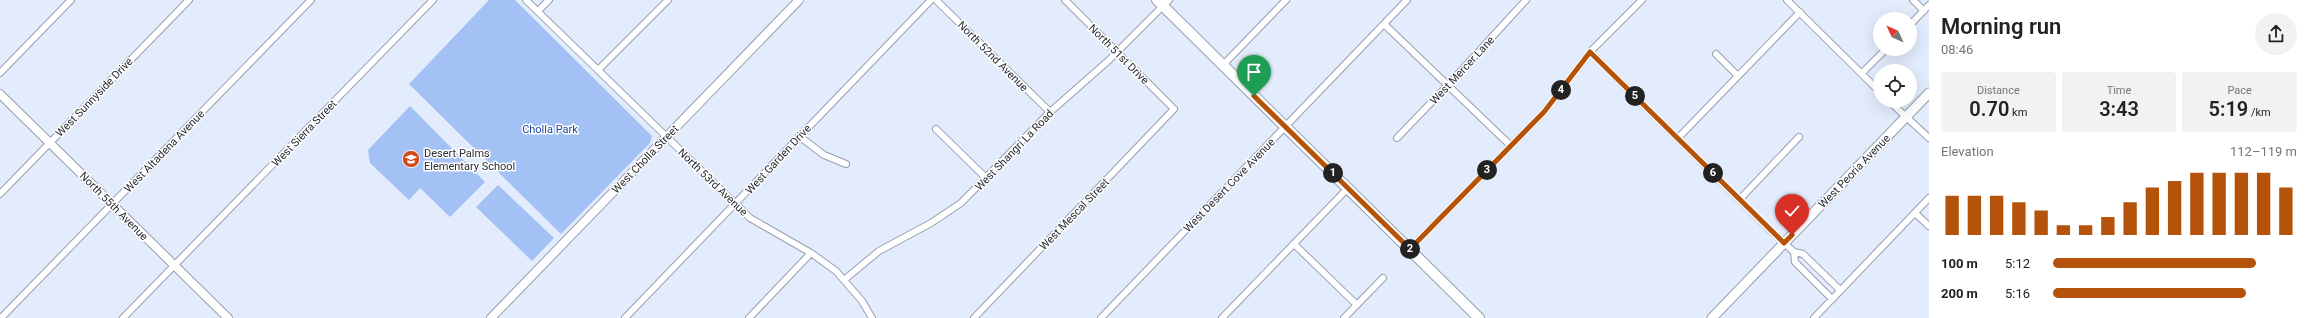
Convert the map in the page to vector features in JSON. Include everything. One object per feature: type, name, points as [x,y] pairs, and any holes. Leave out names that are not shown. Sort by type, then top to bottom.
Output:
[{"type":"main road","points":[[1163,2],[1223,65],[1479,318]]},
{"type":"main road","name":"West Peoria Avenue","points":[[1712,318],[1929,94]]},
{"type":"street","points":[[0,73],[71,0]]},
{"type":"street","name":"West Sunnyside Drive","points":[[1,191],[50,143],[189,0]]},
{"type":"street","name":"West Altadena Avenue","points":[[1,318],[311,0]]},
{"type":"street","name":"West Sierra Street","points":[[123,318],[433,0]]},
{"type":"street","name":"North 53rd Avenue","points":[[526,0],[735,204],[767,229],[811,253],[836,271],[862,301],[872,318]]},
{"type":"street","points":[[538,11],[549,0]]},
{"type":"street","points":[[598,70],[668,0]]},
{"type":"street","name":"West Cholla Street","points":[[493,317],[799,0]]},
{"type":"street","name":"West Garden Drive","points":[[625,318],[931,0]]},
{"type":"street","name":"North 52nd Avenue","points":[[936,0],[1050,112]]},
{"type":"street","name":"North 51st Drive","points":[[1065,0],[1174,109]]},
{"type":"street","points":[[1223,65],[1286,0]]},
{"type":"street","name":"West Desert Cove Avenue","points":[[1101,318],[1407,0]]},
{"type":"street","name":"West Mercer Lane","points":[[1397,138],[1526,0]]},
{"type":"street","points":[[1410,249],[1510,145],[1544,112],[1590,52],[1642,0]]},
{"type":"street","points":[[1787,0],[1873,85]]},
{"type":"street","points":[[1913,0],[1924,11]]},
{"type":"street","name":"West Shangri La Road","points":[[844,280],[879,251],[931,223],[961,203],[1050,112],[1117,52],[1163,2]]},
{"type":"street","points":[[1917,18],[1929,5]]},
{"type":"street","points":[[1678,138],[1800,12]]},
{"type":"street","points":[[1384,24],[1510,145]]},
{"type":"street","points":[[1590,52],[1784,243],[1794,252],[1803,254],[1840,290]]},
{"type":"street","points":[[1716,54],[1738,76]]},
{"type":"street","points":[[1862,73],[1879,56]]},
{"type":"street","name":"North 55th Avenue","points":[[0,94],[228,318]]},
{"type":"street","points":[[1896,108],[1929,138]]},
{"type":"street","name":"West Mescal Street","points":[[974,318],[1174,109]]},
{"type":"street","points":[[936,129],[986,178]]},
{"type":"street","points":[[799,136],[824,156],[846,164]]},
{"type":"street","points":[[1740,199],[1799,138]]},
{"type":"street","points":[[1222,318],[1348,188]]},
{"type":"street","points":[[1814,318],[1929,198]]},
{"type":"street","points":[[1915,213],[1929,226]]},
{"type":"street","points":[[1294,244],[1357,305]]},
{"type":"street","points":[[1794,252],[1795,262],[1832,298]]},
{"type":"street","points":[[749,318],[811,253]]},
{"type":"street","points":[[1344,318],[1383,278]]},
{"type":"green space","name":"Cholla Park","points":[[489,0],[515,0],[652,136],[650,143],[561,234],[409,84]]},
{"type":"green space","points":[[410,106],[485,182],[450,217],[420,188],[409,200],[370,163],[368,150]]},
{"type":"green space","points":[[498,185],[554,238],[532,261],[476,207]]},
{"type":"place","name":"Desert Palms Elementary School","points":[[411,159]]},
{"type":"route","points":[[1254,96],[1410,249],[1510,145],[1544,112],[1590,52],[1784,243],[1792,235]]}]
